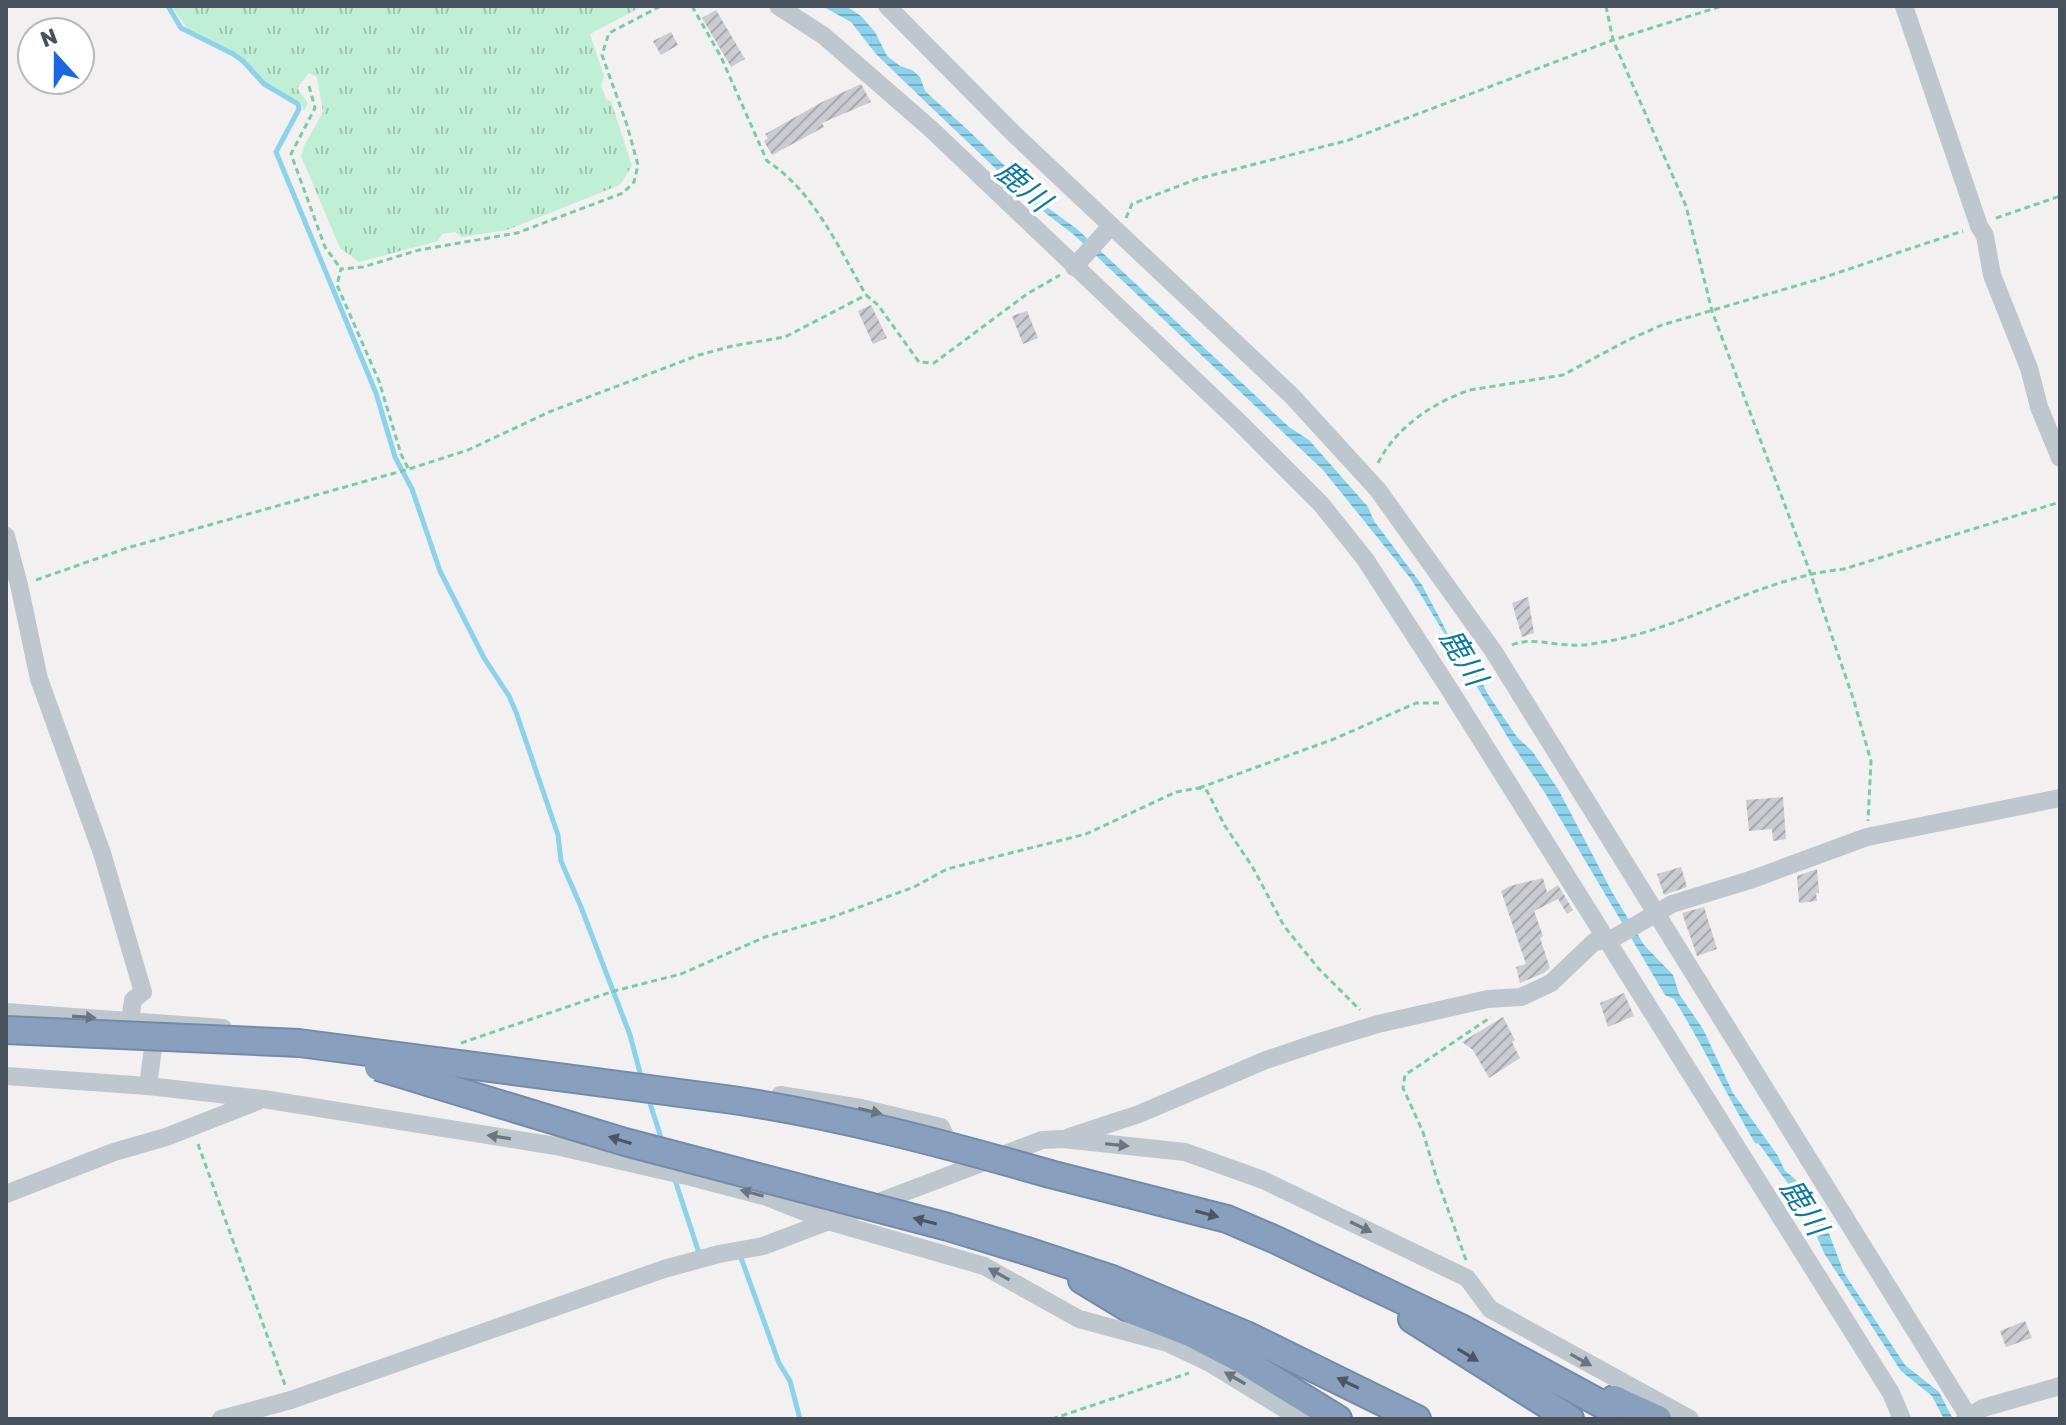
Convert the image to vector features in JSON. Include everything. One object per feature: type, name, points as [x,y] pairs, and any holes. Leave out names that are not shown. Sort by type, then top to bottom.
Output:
[{"type":"highway","points":[[6,1030],[299,1043],[787,1108],[947,1145],[1227,1219],[1461,1328],[1629,1419]]},
{"type":"highway","points":[[200,1040],[372,1066],[625,1142],[948,1227],[1027,1251],[1112,1279],[1246,1335],[1417,1419]]},
{"type":"highway","points":[[1054,1261],[1133,1311],[1192,1334],[1242,1360],[1338,1419]]},
{"type":"highway","points":[[1333,1266],[1570,1419]]},
{"type":"highway","points":[[1516,1356],[1658,1419]]},
{"type":"street","points":[[778,6],[824,36],[1076,264],[1321,504],[1365,559],[1611,940],[1891,1393],[1902,1419]]},
{"type":"street","points":[[887,6],[1109,228],[1292,396],[1378,490],[1494,652],[1651,915],[1968,1418],[1983,1408],[2060,1386]]},
{"type":"street","points":[[1904,6],[1985,236],[1999,296],[2029,368],[2039,407],[2060,458]]},
{"type":"street","points":[[1076,264],[1109,228]]},
{"type":"street","points":[[6,536],[39,679],[102,853],[143,992],[133,1000],[130,1020]]},
{"type":"street","points":[[1063,1139],[1139,1114],[1266,1060],[1378,1024],[1488,999],[1521,997],[1551,983],[1594,942],[1611,940],[1672,904],[1750,880],[1867,837],[2060,798]]},
{"type":"street","points":[[6,1012],[156,1021],[452,1052],[861,1108],[941,1127],[960,1171]]},
{"type":"street","points":[[148,1086],[156,1021]]},
{"type":"street","points":[[6,1076],[148,1086],[263,1099],[556,1146],[752,1193],[828,1221],[984,1266],[1079,1319],[1168,1343],[1210,1363],[1301,1419]]},
{"type":"street","points":[[6,1194],[263,1099]]},
{"type":"street","points":[[221,1419],[291,1400],[623,1282],[719,1254],[763,1246],[1042,1140],[1063,1139],[1185,1152],[1263,1180],[1467,1278],[1490,1309],[1690,1419]]},
{"type":"path","points":[[341,269],[363,267],[419,250],[506,236],[623,193],[634,182],[638,165],[602,55],[609,33],[661,6]]},
{"type":"path","points":[[692,6],[721,57],[767,161],[783,171],[800,191],[841,249],[866,295],[878,305],[919,362],[934,363],[1027,294],[1076,264]]},
{"type":"path","points":[[1606,6],[1613,40],[1686,206],[1712,311],[1810,572],[1854,701],[1871,761],[1867,837]]},
{"type":"path","points":[[1133,228],[1125,218],[1132,204],[1197,179],[1349,140],[1613,40],[1722,6]]},
{"type":"path","points":[[309,86],[315,108],[291,154],[325,247],[341,269]]},
{"type":"path","points":[[1378,490],[1381,457],[1424,411],[1441,401],[1470,390],[1563,375],[1662,325],[1979,226],[2006,213],[2060,196]]},
{"type":"path","points":[[341,269],[337,285],[379,381],[401,454],[409,469]]},
{"type":"path","points":[[19,585],[127,548],[468,450],[549,412],[699,355],[785,337],[866,295]]},
{"type":"path","points":[[1494,652],[1521,641],[1575,646],[1606,642],[1656,628],[1810,572],[1844,569],[2060,502]]},
{"type":"path","points":[[452,1052],[463,1041],[614,991],[681,974],[765,937],[827,919],[914,887],[947,869],[1086,834],[1176,792],[1199,788],[1334,739],[1416,703],[1461,707]]},
{"type":"path","points":[[1199,788],[1207,791],[1284,926],[1351,1003],[1378,1024]]},
{"type":"path","points":[[1467,1278],[1466,1256],[1402,1080],[1521,997]]},
{"type":"path","points":[[192,1127],[291,1400]]},
{"type":"path","points":[[1052,1419],[1210,1363]]},
{"type":"green space","points":[[171,6],[643,6],[590,34],[604,76],[601,85],[606,99],[611,101],[632,166],[620,185],[507,230],[462,237],[455,232],[442,234],[438,241],[359,262],[340,248],[301,156],[323,112],[317,77],[309,73],[297,88],[308,103],[304,111],[300,102],[265,83],[243,58],[188,29]]},
{"type":"water","name":"鹿川","points":[[822,6],[846,6],[861,16],[875,32],[887,56],[920,77],[925,91],[1048,208],[1077,229],[1289,427],[1309,440],[1368,507],[1374,521],[1422,585],[1449,636],[1480,677],[1487,693],[1558,789],[1612,892],[1644,945],[1673,975],[1679,994],[1703,1029],[1733,1093],[1778,1156],[1785,1171],[1795,1179],[1813,1205],[1828,1231],[1844,1273],[1905,1365],[1939,1392],[1953,1419],[1944,1419],[1932,1396],[1901,1371],[1824,1253],[1787,1182],[1759,1144],[1755,1143],[1674,999],[1665,995],[1545,793],[1411,579],[1323,470],[1073,234],[1031,202],[934,110],[876,54],[851,22]]},
{"type":"building","points":[[716,10],[745,59],[731,67],[702,18]]},
{"type":"building","points":[[671,32],[678,45],[661,55],[653,41]]},
{"type":"building","points":[[861,84],[871,102],[822,123],[824,127],[772,155],[764,141],[768,138],[765,134]]},
{"type":"building","points":[[871,305],[887,338],[873,344],[858,311]]},
{"type":"building","points":[[1027,311],[1038,338],[1023,344],[1012,316]]},
{"type":"building","points":[[1528,597],[1534,633],[1522,637],[1512,603]]},
{"type":"building","points":[[1783,797],[1786,839],[1773,841],[1772,829],[1749,831],[1746,800]]},
{"type":"building","points":[[1681,867],[1687,887],[1664,895],[1657,874]]},
{"type":"building","points":[[1817,869],[1817,901],[1799,903],[1797,876]]},
{"type":"building","points":[[1543,878],[1547,892],[1558,885],[1573,910],[1567,914],[1558,899],[1534,911],[1550,968],[1520,983],[1516,967],[1526,964],[1501,891]]},
{"type":"building","points":[[1704,907],[1717,949],[1697,956],[1682,913]]},
{"type":"building","points":[[1624,993],[1634,1016],[1608,1027],[1600,1003]]},
{"type":"building","points":[[1503,1017],[1520,1058],[1489,1078],[1473,1050],[1462,1042]]},
{"type":"building","points":[[2025,1321],[2032,1338],[2006,1347],[2000,1331]]},
{"type":"waterway","points":[[168,6],[181,28],[233,54],[264,84],[298,104],[299,109],[276,152],[376,393],[395,457],[412,489],[440,571],[484,658],[516,712],[558,835],[561,861],[630,1035],[642,1080]]},
{"type":"waterway","points":[[648,1097],[662,1141]]},
{"type":"waterway","points":[[674,1177],[701,1252]]},
{"type":"waterway","points":[[740,1255],[779,1363],[790,1381],[800,1419]]}]
